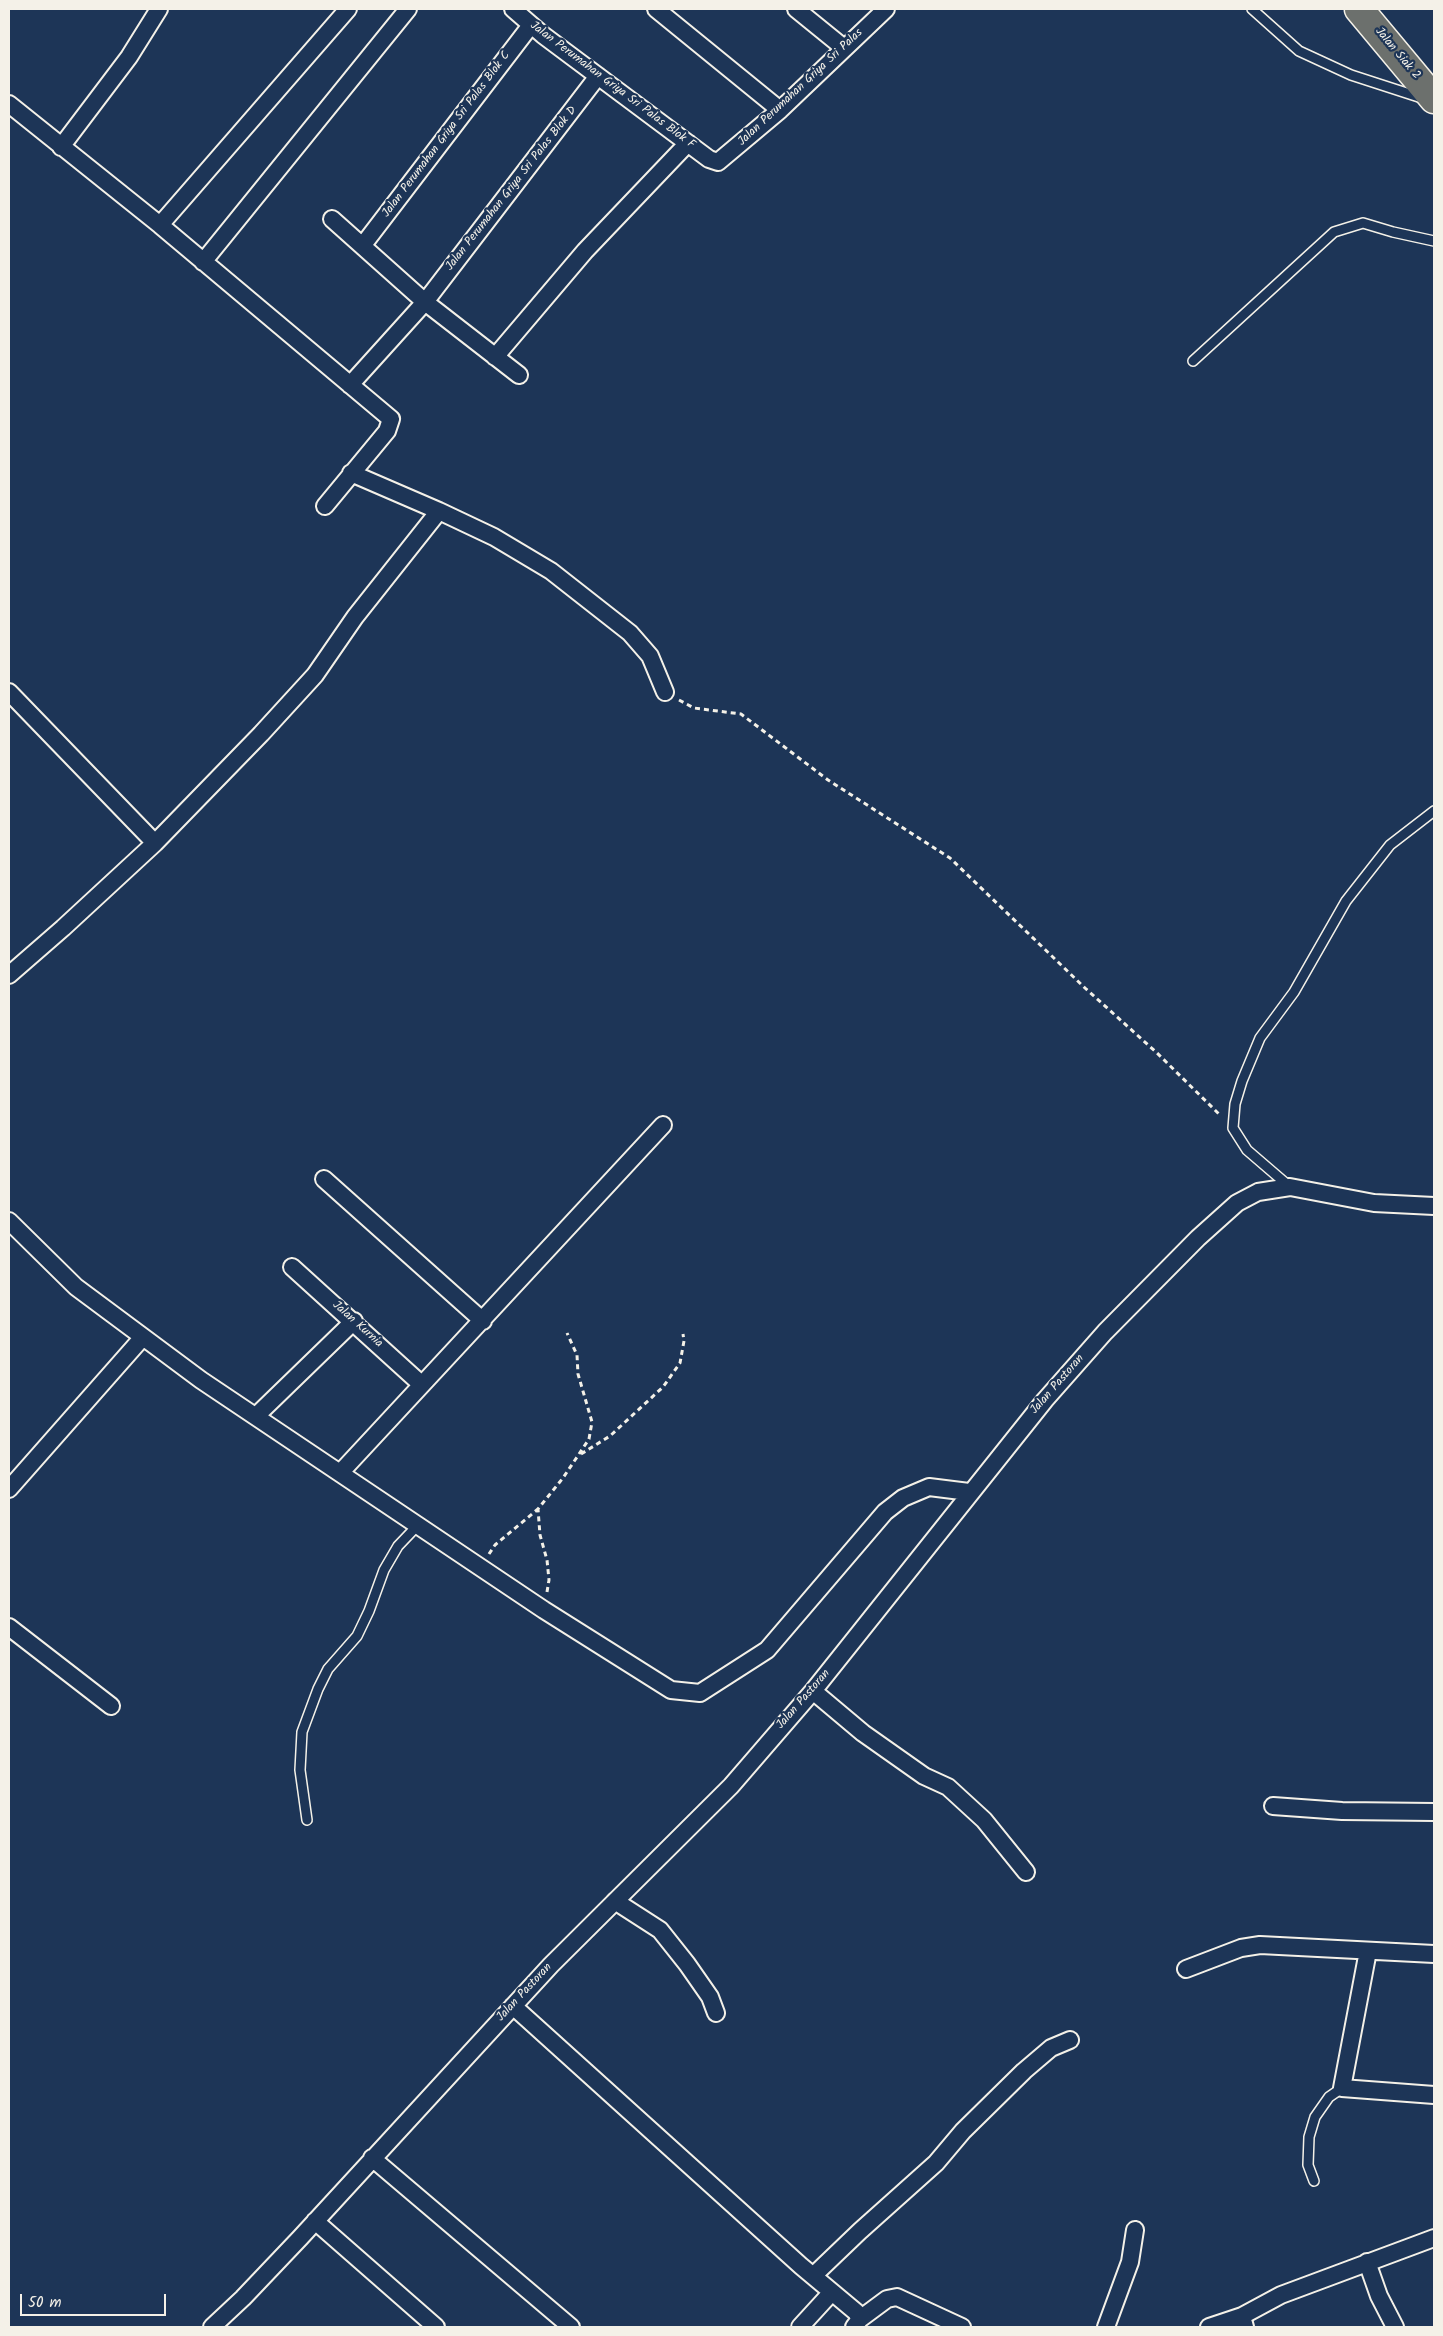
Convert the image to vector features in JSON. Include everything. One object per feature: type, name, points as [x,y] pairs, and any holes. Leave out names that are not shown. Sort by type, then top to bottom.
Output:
[{"type":"highway","name":"Jalan Siak 2","points":[[1359,9],[1434,99]]},
{"type":"street","points":[[61,147],[129,57],[159,9]]},
{"type":"street","points":[[160,226],[348,9]]},
{"type":"street","points":[[203,262],[408,9]]},
{"type":"street","name":"Jalan Perumahan Griya Sri Palas Blok F","points":[[513,9],[598,76],[713,161]]},
{"type":"street","points":[[656,9],[780,110]]},
{"type":"street","points":[[796,9],[844,48]]},
{"type":"street","name":"Jalan Perumahan Griya Sri Palas","points":[[713,161],[722,160],[780,110],[886,9]]},
{"type":"street","name":"Jalan Perumahan Griya Sri Palas Blok C","points":[[362,245],[531,25]]},
{"type":"street","name":"Jalan Perumahan Griya Sri Palas Blok D","points":[[425,302],[598,76]]},
{"type":"street","points":[[9,104],[160,226],[391,419],[387,431],[325,506]]},
{"type":"street","points":[[496,357],[585,251],[688,143]]},
{"type":"street","points":[[332,219],[425,302],[519,375]]},
{"type":"street","points":[[350,385],[425,302]]},
{"type":"street","points":[[351,473],[439,510],[494,537],[551,571],[630,633],[650,656],[665,692]]},
{"type":"street","points":[[9,975],[155,843],[262,734],[315,675],[355,617],[439,510]]},
{"type":"street","points":[[9,692],[155,843]]},
{"type":"street","points":[[340,1473],[663,1126]]},
{"type":"street","points":[[324,1178],[483,1321]]},
{"type":"street","name":"Jalan Pastoran","points":[[212,2327],[243,2298],[513,2006],[731,1786],[813,1691],[1044,1400],[1105,1332],[1198,1238],[1237,1203],[1258,1192],[1290,1187],[1374,1203],[1434,1206]]},
{"type":"street","points":[[9,1221],[76,1287],[201,1380],[544,1610],[671,1690],[700,1693],[767,1650],[884,1512],[903,1498],[930,1487],[970,1492]]},
{"type":"street","name":"Jalan Kurnia","points":[[292,1267],[354,1321],[421,1384]]},
{"type":"street","points":[[256,1416],[354,1321]]},
{"type":"street","points":[[9,1489],[143,1337]]},
{"type":"street","points":[[9,1627],[111,1706]]},
{"type":"street","points":[[813,1691],[863,1733],[924,1776],[948,1787],[984,1820],[1026,1872]]},
{"type":"street","points":[[1273,1806],[1342,1811],[1434,1812]]},
{"type":"street","points":[[615,1901],[660,1930],[687,1964],[710,1998],[716,2013]]},
{"type":"street","points":[[1186,1969],[1241,1948],[1260,1945],[1434,1954]]},
{"type":"street","points":[[1368,1951],[1342,2088],[1434,2095]]},
{"type":"street","points":[[513,2006],[832,2292],[857,2323],[887,2299],[897,2297],[962,2327]]},
{"type":"street","points":[[813,2276],[936,2163],[963,2131],[1024,2071],[1051,2048],[1070,2040]]},
{"type":"street","points":[[372,2158],[571,2327]]},
{"type":"street","points":[[315,2221],[436,2327]]},
{"type":"street","points":[[1106,2327],[1130,2262],[1135,2230]]},
{"type":"street","points":[[1209,2327],[1244,2322],[1281,2295],[1434,2238]]},
{"type":"street","points":[[1367,2262],[1380,2296],[1395,2327]]},
{"type":"street","points":[[800,2327],[832,2292]]},
{"type":"lane","points":[[1252,9],[1299,51],[1351,75],[1434,103]]},
{"type":"lane","points":[[1193,361],[1334,232],[1363,222],[1393,232],[1434,241]]},
{"type":"lane","points":[[1290,1187],[1247,1150],[1233,1128],[1235,1104],[1242,1081],[1260,1038],[1294,992],[1346,900],[1390,846],[1434,811]]},
{"type":"lane","points":[[307,1820],[300,1770],[302,1732],[318,1689],[328,1668],[357,1636],[369,1611],[384,1570],[398,1546],[418,1524]]},
{"type":"lane","points":[[1314,2181],[1308,2165],[1309,2137],[1316,2117],[1329,2097],[1342,2088]]},
{"type":"path","points":[[665,692],[694,708],[741,714],[828,780],[950,858],[1156,1052],[1233,1128]]},
{"type":"path","points":[[480,1566],[495,1546],[538,1509],[589,1439],[592,1422],[578,1374],[576,1354],[567,1333]]},
{"type":"path","points":[[578,1456],[610,1436],[664,1387],[680,1363],[684,1342],[683,1334]]},
{"type":"path","points":[[538,1509],[549,1580],[544,1610]]}]
